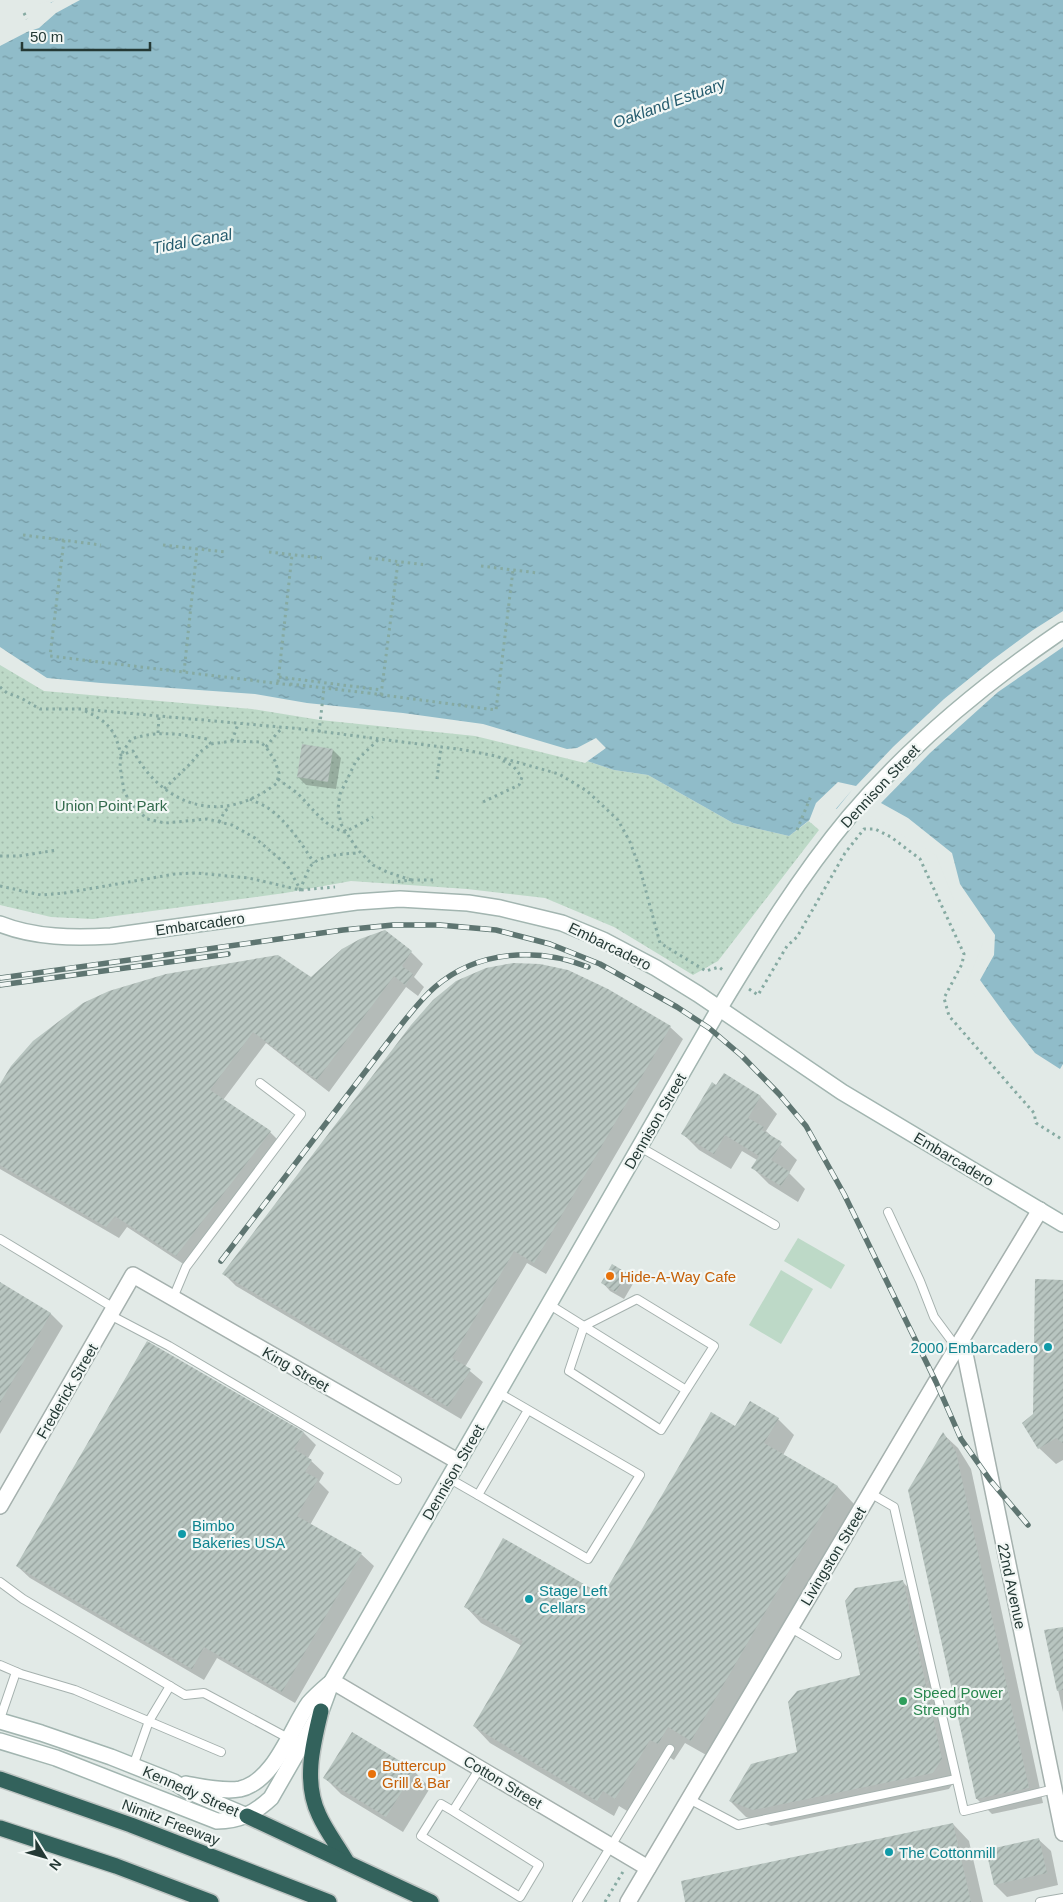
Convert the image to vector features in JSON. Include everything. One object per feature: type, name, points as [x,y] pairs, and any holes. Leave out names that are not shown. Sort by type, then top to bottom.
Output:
[{"type":"highway","points":[[321,1711],[312,1747],[312,1796],[318,1814],[347,1862]]},
{"type":"highway","name":"Nimitz Freeway","points":[[0,1779],[131,1825],[329,1902]]},
{"type":"highway","points":[[247,1816],[431,1902]]},
{"type":"highway","points":[[0,1828],[116,1866],[211,1902]]},
{"type":"main road","name":"Dennison Street","points":[[247,1816],[259,1809],[270,1798],[321,1711],[332,1681],[719,1009],[773,920],[814,861],[850,816],[930,734],[1001,674],[1063,630]]},
{"type":"main road","name":"Embarcadero","points":[[0,924],[36,934],[79,938],[111,936],[356,902],[400,899],[468,903],[500,908],[562,923],[603,940],[656,968],[698,994],[842,1092],[1063,1224]]},
{"type":"main road","name":"Livingston Street","points":[[628,1902],[1040,1210]]},
{"type":"main road","name":"King Street","points":[[133,1275],[459,1462]]},
{"type":"main road","name":"Frederick Street","points":[[0,1506],[133,1275]]},
{"type":"main road","name":"22nd Avenue","points":[[959,1344],[1063,1833]]},
{"type":"main road","name":"Dennison Street","points":[[174,1782],[219,1789],[241,1789],[258,1780],[274,1763],[310,1702],[332,1681]]},
{"type":"main road","name":"Cotton Street","points":[[332,1681],[648,1868]]},
{"type":"main road","name":"Kennedy Street","points":[[0,1720],[41,1732],[133,1766],[174,1782],[188,1791],[247,1816]]},
{"type":"main road","name":"Kennedy Street","points":[[0,1741],[56,1758],[217,1821],[231,1821],[247,1816]]},
{"type":"lane","points":[[173,1298],[186,1267],[301,1114],[260,1084]]},
{"type":"lane","points":[[640,1147],[775,1225]]},
{"type":"lane","points":[[888,1212],[934,1317],[959,1344]]},
{"type":"lane","points":[[0,1239],[112,1312],[397,1480]]},
{"type":"lane","points":[[637,1299],[714,1346],[686,1390],[661,1430],[569,1372],[584,1326],[637,1299]]},
{"type":"lane","points":[[550,1304],[686,1390]]},
{"type":"lane","points":[[450,1479],[588,1559],[640,1474],[499,1393]]},
{"type":"lane","points":[[478,1495],[528,1410]]},
{"type":"lane","points":[[870,1493],[894,1507],[964,1811],[1054,1790]]},
{"type":"lane","points":[[0,1582],[23,1599],[185,1695],[204,1693],[288,1738]]},
{"type":"lane","points":[[790,1628],[836,1655]]},
{"type":"lane","points":[[0,1665],[16,1672],[75,1690],[221,1752]]},
{"type":"lane","points":[[0,1720],[16,1672]]},
{"type":"lane","points":[[133,1766],[149,1721],[170,1686]]},
{"type":"lane","points":[[577,1902],[670,1749]]},
{"type":"lane","points":[[453,1811],[480,1768]]},
{"type":"lane","points":[[689,1799],[738,1825],[956,1779]]},
{"type":"lane","points":[[441,1804],[453,1811],[540,1865],[520,1897],[421,1836],[441,1804]]},
{"type":"lane","points":[[1040,1902],[1063,1898]]},
{"type":"path","points":[[24,13],[27,19]]},
{"type":"path","points":[[23,535],[101,545]]},
{"type":"path","points":[[64,540],[50,656],[278,682],[496,710],[512,570]]},
{"type":"path","points":[[163,544],[225,552]]},
{"type":"path","points":[[184,672],[198,549]]},
{"type":"path","points":[[269,552],[322,558]]},
{"type":"path","points":[[278,682],[292,555]]},
{"type":"path","points":[[369,558],[427,565]]},
{"type":"path","points":[[381,695],[398,562]]},
{"type":"path","points":[[481,566],[538,573]]},
{"type":"path","points":[[279,677],[382,690]]},
{"type":"path","points":[[0,687],[7,693],[21,698],[40,710],[82,710],[159,716],[319,732],[495,756],[559,774],[586,791],[618,820],[630,842],[640,869],[660,943],[706,971]]},
{"type":"path","points":[[319,732],[324,688]]},
{"type":"path","points":[[368,693],[374,694]]},
{"type":"path","points":[[82,710],[106,723],[116,735],[121,755],[120,766],[124,791],[131,804],[147,819],[165,823],[207,819],[232,825],[247,833],[287,865],[309,909]]},
{"type":"path","points":[[158,733],[159,716]]},
{"type":"path","points":[[232,741],[238,724]]},
{"type":"path","points":[[266,747],[283,728]]},
{"type":"path","points":[[121,755],[131,739],[158,733],[207,739],[211,744]]},
{"type":"path","points":[[379,740],[356,761],[340,794],[338,809],[340,824],[360,853],[373,866],[411,880]]},
{"type":"path","points":[[164,788],[192,763],[200,752],[211,744],[232,741],[260,742],[266,747],[275,761],[279,773],[277,783],[264,793],[225,811],[219,822]]},
{"type":"path","points":[[437,779],[440,747]]},
{"type":"path","points":[[121,755],[133,751],[152,779],[179,798],[199,805],[221,808],[233,806]]},
{"type":"path","points":[[483,802],[519,784],[522,777],[513,766],[495,756]]},
{"type":"path","points":[[278,779],[297,793],[325,823],[345,832]]},
{"type":"path","points":[[797,830],[811,796]]},
{"type":"path","points":[[250,799],[269,809],[304,846],[314,863]]},
{"type":"path","points":[[345,832],[373,817]]},
{"type":"path","points":[[758,995],[787,946],[797,937],[854,840],[864,829],[875,829],[891,837],[920,859],[964,954],[962,964],[944,998],[949,1016],[1034,1113],[1036,1123],[1063,1140]]},
{"type":"path","points":[[0,856],[19,856],[57,850]]},
{"type":"path","points":[[300,890],[310,867],[317,860],[360,853]]},
{"type":"path","points":[[0,886],[41,895],[65,893],[175,874],[223,874],[300,890],[336,887]]},
{"type":"path","points":[[392,882],[437,880]]},
{"type":"path","points":[[605,1902],[631,1858]]},
{"type":"green space","name":"Union Point Park","points":[[0,662],[252,706],[476,734],[575,757],[614,770],[648,775],[733,823],[789,836],[809,821],[819,830],[718,961],[693,975],[614,927],[545,898],[467,889],[351,881],[285,893],[93,919],[51,917],[0,905]]},
{"type":"green space","points":[[798,1238],[845,1265],[831,1289],[784,1261]]},
{"type":"green space","points":[[781,1270],[813,1289],[781,1344],[749,1325]]},
{"type":"water","points":[[57,0],[1063,0],[1063,1095],[969,982],[985,943],[939,853],[866,811],[825,808],[789,836],[733,823],[648,775],[614,770],[575,757],[476,734],[252,706],[44,689],[0,662],[0,23]]},
{"type":"pier","points":[[55,0],[80,0],[56,13],[39,28],[0,46],[0,20],[38,4],[49,1],[51,3]]},
{"type":"pier","points":[[1063,611],[1063,647],[998,692],[930,753],[881,803],[908,818],[952,853],[960,884],[995,935],[994,955],[980,980],[1035,1053],[1060,1069],[1063,1064],[1063,1098],[1050,1087],[1051,1085],[1037,1077],[1021,1063],[967,983],[983,943],[954,900],[936,855],[865,813],[835,811],[852,790],[834,811],[826,811],[811,823],[809,821],[816,803],[838,782],[856,786],[893,747],[944,699],[991,661],[1033,630]]},
{"type":"pier","points":[[0,647],[47,678],[255,694],[307,703],[483,724],[567,749],[577,748],[596,738],[606,748],[585,763],[475,736],[320,720],[252,709],[44,691],[0,665]]},
{"type":"building","points":[[302,744],[333,749],[328,782],[297,777]]},
{"type":"building","points":[[385,930],[412,951],[402,966],[413,974],[405,985],[394,976],[317,1080],[253,1032],[210,1090],[271,1131],[176,1256],[115,1216],[106,1227],[0,1165],[0,1084],[11,1066],[33,1041],[83,1003],[109,991],[166,974],[278,955],[311,977],[342,949],[360,939]]},
{"type":"building","points":[[513,963],[540,964],[568,970],[608,989],[671,1026],[534,1263],[514,1251],[452,1358],[471,1369],[448,1407],[222,1274],[411,1025],[433,1000],[456,981],[486,968]]},
{"type":"building","points":[[724,1073],[761,1096],[748,1118],[764,1127],[762,1130],[782,1142],[771,1160],[790,1172],[781,1186],[751,1168],[759,1156],[725,1135],[714,1154],[681,1134],[712,1082],[716,1085]]},
{"type":"building","points":[[612,1264],[627,1273],[616,1292],[601,1283]]},
{"type":"building","name":"2000 Embarcadero","points":[[1035,1279],[1063,1280],[1063,1443],[1056,1438],[1038,1449],[1022,1423],[1033,1414]]},
{"type":"building","points":[[0,1282],[51,1313],[0,1403]]},
{"type":"building","name":"Bimbo Bakeries USA","points":[[147,1341],[304,1432],[294,1449],[312,1460],[305,1472],[318,1479],[297,1516],[362,1553],[282,1692],[204,1647],[192,1669],[16,1566]]},
{"type":"building","points":[[750,1401],[779,1418],[764,1443],[838,1486],[691,1741],[668,1727],[658,1744],[650,1740],[615,1799],[603,1791],[597,1801],[473,1726],[523,1641],[464,1607],[503,1538],[603,1595],[711,1412],[735,1426]]},
{"type":"building","points":[[943,1432],[956,1452],[1029,1788],[976,1799],[908,1490]]},
{"type":"building","points":[[903,1580],[942,1759],[933,1773],[753,1810],[729,1801],[751,1764],[797,1752],[788,1702],[797,1691],[860,1675],[845,1601],[855,1588]]},
{"type":"building","points":[[1063,1627],[1063,1690],[1057,1691],[1044,1630]]},
{"type":"building","points":[[352,1732],[415,1770],[386,1817],[323,1778]]},
{"type":"building","name":"The Cottonmill","points":[[953,1823],[971,1902],[685,1902],[681,1881]]},
{"type":"building","points":[[1039,1838],[1047,1873],[994,1885],[986,1850]]},
{"type":"railway","points":[[0,978],[343,930],[393,925],[440,925],[496,930],[550,944],[600,964],[677,1007],[709,1028],[742,1056],[779,1094],[806,1126],[844,1194],[936,1382],[961,1439],[990,1480],[1028,1525]]},
{"type":"railway","points":[[0,985],[228,954]]},
{"type":"railway","points":[[221,1261],[397,1030],[435,987],[470,965],[489,959],[509,956],[549,956],[588,967]]},
{"type":"place","name":"Hide-A-Way Cafe","points":[[610,1276]]},
{"type":"place","name":"2000 Embarcadero","points":[[1048,1347]]},
{"type":"place","name":"Bimbo Bakeries USA","points":[[182,1534]]},
{"type":"place","name":"Stage Left Cellars","points":[[529,1599]]},
{"type":"place","name":"Speed Power Strength","points":[[903,1701]]},
{"type":"place","name":"Buttercup Grill & Bar","points":[[372,1774]]},
{"type":"place","name":"The Cottonmill","points":[[889,1852]]},
{"type":"water label","name":"Oakland Estuary","points":[[669,103]]},
{"type":"water label","name":"Tidal Canal","points":[[192,241]]}]
